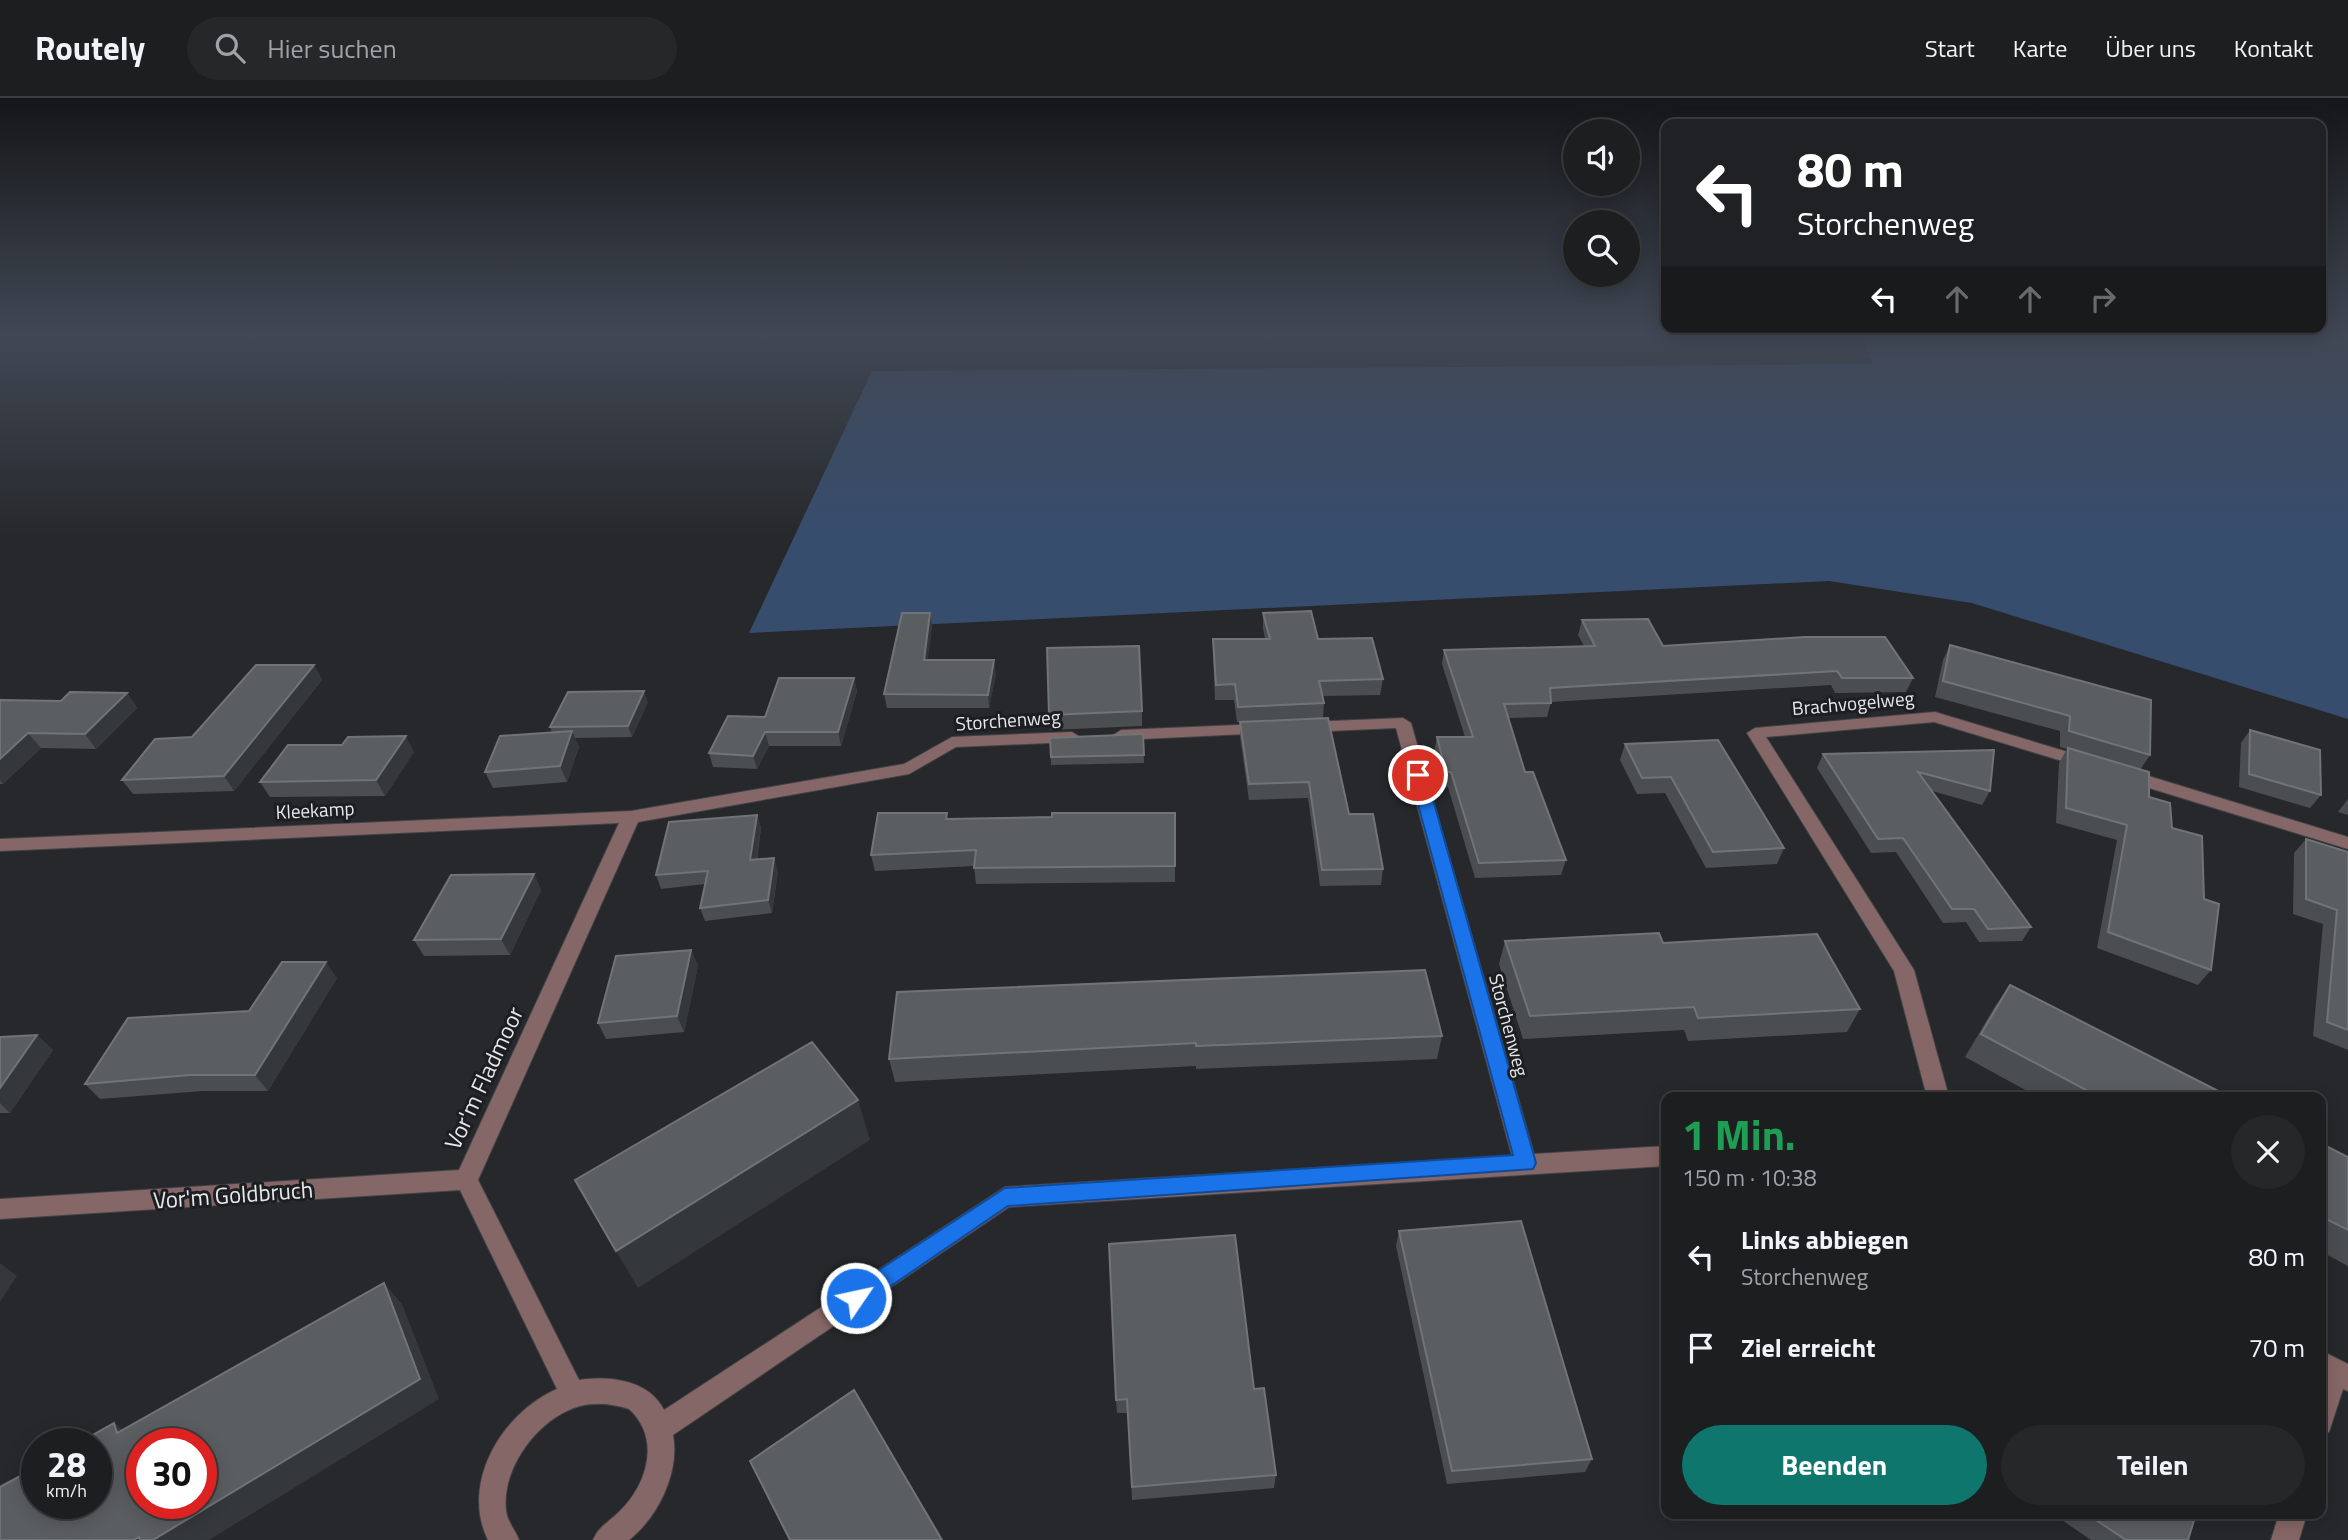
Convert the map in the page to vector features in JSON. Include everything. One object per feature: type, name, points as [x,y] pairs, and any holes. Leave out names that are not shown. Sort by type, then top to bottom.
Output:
[{"type":"street","name":"Brachvogelweg","points":[[1937,1092],[1903,970],[1755,733],[1935,717],[2348,843]]},
{"type":"street","name":"Storchenweg","points":[[631,817],[909,769],[952,742],[1404,723],[1525,1163]]},
{"type":"street","name":"Kleekamp","points":[[0,845],[631,817]]},
{"type":"street","name":"Vor'm Fladmoor","points":[[573,1395],[466,1180],[631,817]]},
{"type":"street","points":[[658,1429],[1005,1197],[1661,1156]]},
{"type":"street","name":"Vor'm Goldbruch","points":[[0,1209],[466,1180]]},
{"type":"street","points":[[2326,1402],[2335,1370]]},
{"type":"street","points":[[500,1539],[491,1510],[494,1481],[501,1461],[527,1425],[544,1410],[573,1395],[607,1390],[638,1399],[653,1414],[662,1453],[655,1482],[633,1518],[607,1540]]},
{"type":"street","points":[[2286,1540],[2292,1519]]},
{"type":"shaded area","points":[[857,403],[2348,403],[2348,719],[1972,603],[1829,581],[749,633]]},
{"type":"building","points":[[1311,611],[1318,639],[1372,638],[1383,679],[1319,681],[1324,703],[1238,707],[1235,684],[1216,685],[1213,639],[1270,639],[1263,613]]},
{"type":"building","points":[[902,613],[930,613],[924,660],[994,660],[988,695],[884,694]]},
{"type":"building","points":[[1648,619],[1663,646],[1805,637],[1885,637],[1913,678],[1842,678],[1837,671],[1550,688],[1551,703],[1504,704],[1525,772],[1533,772],[1566,860],[1479,863],[1451,772],[1446,772],[1437,737],[1473,737],[1444,650],[1595,646],[1582,620]]},
{"type":"building","points":[[1950,645],[2151,700],[2150,755],[2069,731],[2070,716],[1943,681]]},
{"type":"building","points":[[1139,646],[1142,711],[1049,715],[1047,648]]},
{"type":"building","points":[[256,665],[314,665],[224,776],[122,780],[155,739],[192,737]]},
{"type":"building","points":[[779,678],[854,678],[838,732],[765,732],[753,756],[709,753],[728,716],[765,717]]},
{"type":"building","points":[[644,691],[628,726],[550,727],[568,692]]},
{"type":"building","points":[[70,692],[127,693],[85,734],[28,733],[0,759],[0,700],[61,701]]},
{"type":"building","points":[[1328,718],[1349,814],[1373,814],[1383,869],[1322,870],[1309,782],[1249,784],[1240,722]]},
{"type":"building","points":[[2250,730],[2320,750],[2321,795],[2249,774]]},
{"type":"building","points":[[572,731],[560,766],[485,772],[500,736]]},
{"type":"building","points":[[1143,734],[1144,755],[1051,757],[1050,738]]},
{"type":"building","points":[[406,736],[376,780],[260,782],[288,745],[342,745],[348,737]]},
{"type":"building","points":[[1718,740],[1784,848],[1713,852],[1671,777],[1642,778],[1625,744]]},
{"type":"building","points":[[2068,748],[2149,772],[2149,797],[2170,803],[2172,828],[2202,836],[2204,899],[2219,904],[2211,970],[2108,932],[2127,825],[2066,808]]},
{"type":"building","points":[[1994,750],[1990,791],[1918,772],[2031,927],[1988,929],[1974,909],[1952,909],[1903,838],[1878,839],[1823,754]]},
{"type":"building","points":[[878,813],[947,813],[946,819],[1052,817],[1052,813],[1175,813],[1175,866],[974,868],[976,850],[871,855]]},
{"type":"building","points":[[757,815],[750,860],[774,858],[768,900],[700,908],[708,871],[656,875],[669,822]]},
{"type":"building","points":[[2306,839],[2348,852],[2348,1030],[2327,1022],[2337,910],[2306,899]]},
{"type":"building","points":[[534,874],[501,939],[414,940],[451,875]]},
{"type":"building","points":[[1659,933],[1663,943],[1817,934],[1860,1009],[1698,1018],[1694,1007],[1530,1016],[1505,941]]},
{"type":"building","points":[[691,950],[677,1016],[598,1023],[616,956]]},
{"type":"building","points":[[282,962],[326,962],[255,1075],[190,1075],[85,1084],[128,1018],[249,1011]]},
{"type":"building","points":[[1425,970],[1442,1036],[1196,1046],[1196,1043],[889,1059],[897,992]]},
{"type":"building","points":[[2010,985],[2220,1092],[2090,1092],[1981,1034]]},
{"type":"building","points":[[37,1035],[0,1088],[0,1037]]},
{"type":"building","points":[[812,1042],[858,1100],[616,1251],[575,1180]]},
{"type":"building","points":[[2326,1146],[2348,1157],[2348,1230],[2326,1219]]},
{"type":"building","points":[[1521,1221],[1592,1459],[1452,1471],[1399,1231]]},
{"type":"building","points":[[1235,1235],[1254,1389],[1264,1388],[1276,1475],[1132,1487],[1127,1399],[1116,1400],[1109,1244]]},
{"type":"building","points":[[384,1283],[420,1379],[217,1501],[217,1428],[126,1428],[126,1519],[188,1519],[153,1540],[140,1540],[139,1537],[134,1540],[0,1540],[0,1487],[21,1476],[21,1519],[112,1519],[112,1428],[105,1428],[114,1423],[117,1433]]},
{"type":"building","points":[[854,1390],[942,1540],[790,1540],[750,1461]]},
{"type":"building","points":[[2094,1519],[2194,1519],[2188,1540],[2126,1540]]},
{"type":"route","points":[[856,1298],[1005,1197],[1525,1163],[1418,775]]}]
